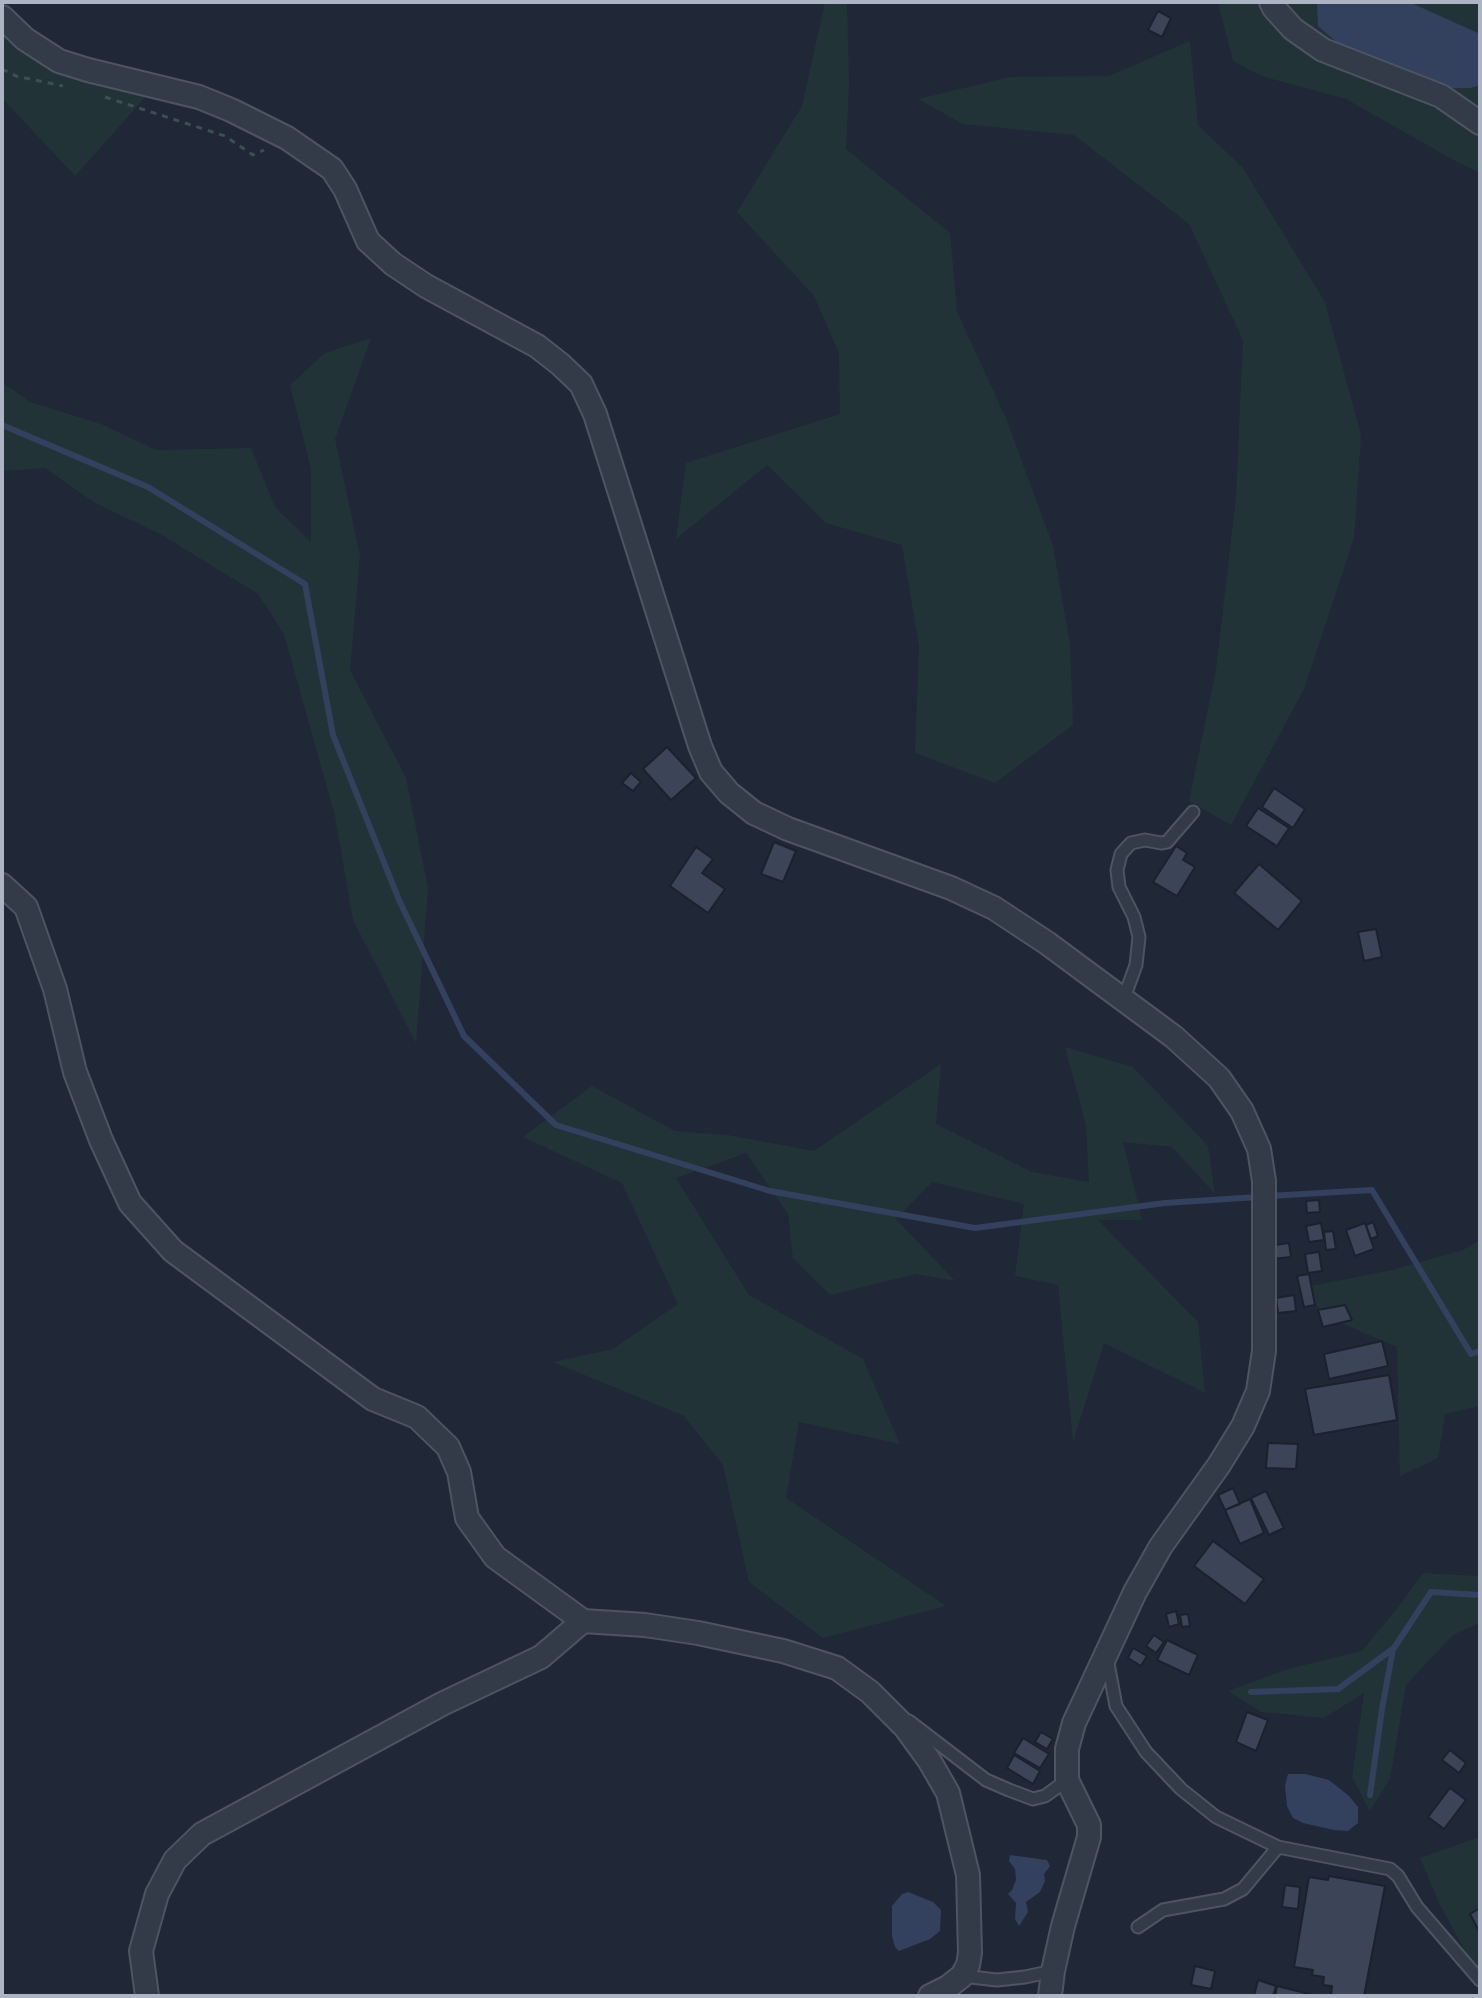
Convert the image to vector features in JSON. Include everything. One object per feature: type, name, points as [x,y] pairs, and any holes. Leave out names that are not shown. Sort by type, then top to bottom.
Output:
[{"type":"street","points":[[1271,2],[1293,29],[1323,50],[1441,96],[1480,123]]},
{"type":"street","points":[[2,17],[25,39],[59,61],[199,97],[287,138],[332,169],[345,189],[368,241],[393,264],[426,286],[537,346],[560,364],[581,384],[595,414],[700,746],[711,772],[729,793],[754,813],[788,829],[951,888],[994,908],[1124,998],[1174,1037],[1219,1078],[1242,1111],[1259,1149],[1264,1181],[1264,1351],[1258,1391],[1243,1426],[1161,1546],[1135,1592],[1074,1723],[1067,1749],[1067,1780],[1089,1825],[1089,1837],[1073,1889],[1050,1996]]},
{"type":"street","points":[[2,885],[26,907],[55,989],[75,1072],[130,1203],[173,1251],[373,1399],[417,1417],[448,1447],[459,1472],[467,1518],[495,1557],[583,1621],[645,1625],[783,1651],[837,1668],[870,1692],[905,1727],[948,1793],[968,1875],[968,1965],[962,1976],[930,1996]]},
{"type":"street","points":[[147,1996],[141,1951],[157,1894],[175,1860],[202,1834],[442,1704],[541,1657],[583,1621]]},
{"type":"lane","points":[[1124,998],[1136,965],[1139,937],[1134,917],[1119,887],[1117,870],[1121,854],[1131,843],[1145,840],[1167,842],[1193,812]]},
{"type":"lane","points":[[1106,1654],[1116,1706],[1146,1752],[1181,1789],[1216,1817],[1278,1847],[1390,1869],[1398,1876],[1417,1907],[1480,1980]]},
{"type":"lane","points":[[870,1692],[986,1780],[1033,1799],[1045,1796],[1067,1780]]},
{"type":"lane","points":[[1138,1927],[1163,1910],[1224,1899],[1243,1889],[1278,1847]]},
{"type":"lane","points":[[962,1976],[997,1980],[1053,1971]]},
{"type":"path","points":[[2,69],[16,76],[67,87]]},
{"type":"path","points":[[95,94],[225,136],[253,155],[287,138]]},
{"type":"shaded area","points":[[825,2],[847,2],[849,85],[846,149],[950,233],[957,312],[1006,418],[1053,546],[1070,644],[1073,725],[995,783],[915,753],[919,646],[902,545],[826,523],[767,465],[676,539],[686,463],[840,414],[839,353],[814,296],[737,212],[802,106]]},
{"type":"shaded area","points":[[1218,2],[1480,2],[1480,173],[1346,99],[1261,76],[1233,61]]},
{"type":"shaded area","points":[[2,32],[7,39],[55,62],[158,83],[75,176],[2,98]]},
{"type":"shaded area","points":[[1190,41],[1198,125],[1243,168],[1325,302],[1361,435],[1354,538],[1304,689],[1231,825],[1189,801],[1216,670],[1236,497],[1243,340],[1189,224],[1074,135],[963,124],[918,99],[1010,77],[1109,76]]},
{"type":"shaded area","points":[[371,338],[335,439],[360,556],[350,670],[406,778],[428,888],[416,1043],[353,920],[335,816],[284,634],[258,594],[162,535],[95,503],[45,468],[2,471],[2,382],[30,402],[101,424],[156,450],[251,448],[275,507],[311,542],[311,469],[290,385],[325,353]]},
{"type":"shaded area","points":[[1065,1047],[1133,1067],[1208,1146],[1215,1194],[1172,1147],[1123,1142],[1142,1220],[1098,1220],[1198,1322],[1205,1393],[1104,1343],[1073,1442],[1058,1285],[1015,1276],[1024,1204],[932,1182],[896,1219],[955,1281],[916,1274],[830,1295],[793,1258],[788,1214],[746,1153],[676,1178],[749,1295],[863,1359],[900,1444],[799,1422],[786,1498],[946,1606],[823,1638],[749,1582],[723,1465],[684,1416],[553,1362],[613,1349],[678,1304],[622,1183],[523,1137],[592,1086],[675,1131],[728,1135],[814,1151],[941,1064],[936,1124],[1032,1172],[1089,1182],[1086,1125]]},
{"type":"shaded area","points":[[1480,1240],[1480,1406],[1445,1414],[1438,1458],[1400,1476],[1397,1347],[1327,1317],[1301,1288],[1392,1270],[1463,1250]]},
{"type":"shaded area","points":[[1423,1573],[1480,1576],[1480,1623],[1453,1635],[1406,1685],[1390,1779],[1370,1811],[1352,1777],[1364,1693],[1324,1718],[1261,1712],[1228,1691],[1288,1669],[1362,1651]]},
{"type":"shaded area","points":[[1480,1837],[1480,1972],[1471,1962],[1440,1905],[1420,1858]]},
{"type":"water","points":[[1317,2],[1409,2],[1480,34],[1480,85],[1450,88],[1340,45],[1318,26]]},
{"type":"water","points":[[1288,1774],[1305,1774],[1329,1780],[1358,1807],[1358,1823],[1348,1831],[1334,1830],[1293,1818],[1287,1806],[1285,1786]]},
{"type":"water","points":[[1010,1855],[1047,1860],[1050,1866],[1044,1874],[1045,1881],[1040,1892],[1026,1902],[1028,1912],[1019,1926],[1015,1919],[1016,1903],[1008,1894],[1016,1880]]},
{"type":"water","points":[[908,1892],[933,1902],[941,1910],[940,1931],[930,1939],[899,1951],[892,1936],[892,1906],[902,1894]]},
{"type":"building","points":[[1158,11],[1171,18],[1162,37],[1148,30]]},
{"type":"building","points":[[667,747],[696,778],[671,800],[643,769]]},
{"type":"building","points":[[631,773],[641,782],[633,791],[622,783]]},
{"type":"building","points":[[1274,788],[1305,809],[1293,828],[1262,807]]},
{"type":"building","points":[[1258,808],[1289,828],[1277,846],[1246,826]]},
{"type":"building","points":[[774,842],[796,851],[783,882],[761,874]]},
{"type":"building","points":[[1176,846],[1187,853],[1183,860],[1195,867],[1177,896],[1153,882]]},
{"type":"building","points":[[696,847],[713,859],[702,873],[725,889],[708,913],[670,886]]},
{"type":"building","points":[[1259,864],[1302,901],[1278,930],[1234,893]]},
{"type":"building","points":[[1376,929],[1382,957],[1364,961],[1358,932]]},
{"type":"building","points":[[1319,1200],[1320,1212],[1307,1213],[1306,1201]]},
{"type":"building","points":[[1373,1222],[1378,1236],[1371,1239],[1366,1225]]},
{"type":"building","points":[[1321,1223],[1324,1240],[1309,1242],[1306,1226]]},
{"type":"building","points":[[1365,1223],[1374,1249],[1355,1256],[1346,1230]]},
{"type":"building","points":[[1333,1231],[1336,1249],[1326,1250],[1324,1232]]},
{"type":"building","points":[[1289,1243],[1291,1257],[1271,1259],[1269,1246]]},
{"type":"building","points":[[1319,1252],[1322,1271],[1308,1273],[1305,1254]]},
{"type":"building","points":[[1309,1274],[1315,1305],[1304,1307],[1297,1276]]},
{"type":"building","points":[[1294,1295],[1296,1311],[1278,1313],[1276,1298]]},
{"type":"building","points":[[1345,1305],[1352,1320],[1323,1327],[1318,1310]]},
{"type":"building","points":[[1382,1341],[1388,1366],[1329,1379],[1324,1354]]},
{"type":"building","points":[[1389,1375],[1397,1420],[1314,1435],[1305,1389]]},
{"type":"building","points":[[1268,1443],[1298,1444],[1296,1469],[1266,1468]]},
{"type":"building","points":[[1233,1488],[1240,1504],[1225,1510],[1218,1495]]},
{"type":"building","points":[[1266,1491],[1284,1528],[1269,1535],[1251,1498]]},
{"type":"building","points":[[1250,1499],[1264,1533],[1240,1544],[1225,1510]]},
{"type":"building","points":[[1213,1541],[1264,1579],[1245,1604],[1194,1566]]},
{"type":"building","points":[[1176,1611],[1179,1624],[1169,1627],[1166,1614]]},
{"type":"building","points":[[1188,1614],[1190,1626],[1182,1627],[1180,1615]]},
{"type":"building","points":[[1154,1635],[1164,1642],[1156,1653],[1146,1646]]},
{"type":"building","points":[[1167,1640],[1198,1655],[1189,1675],[1157,1660]]},
{"type":"building","points":[[1133,1648],[1147,1656],[1141,1666],[1128,1658]]},
{"type":"building","points":[[1247,1712],[1268,1720],[1256,1751],[1236,1742]]},
{"type":"building","points":[[1041,1732],[1053,1739],[1047,1749],[1035,1742]]},
{"type":"building","points":[[1023,1738],[1049,1754],[1040,1768],[1014,1753]]},
{"type":"building","points":[[1450,1750],[1466,1763],[1459,1773],[1442,1760]]},
{"type":"building","points":[[1014,1755],[1040,1771],[1033,1784],[1007,1768]]},
{"type":"building","points":[[1450,1788],[1466,1800],[1444,1829],[1428,1817]]},
{"type":"building","points":[[1329,1876],[1385,1886],[1364,1996],[1331,1996],[1332,1986],[1323,1985],[1324,1977],[1312,1975],[1313,1970],[1294,1967],[1309,1877],[1328,1880]]},
{"type":"building","points":[[1285,1885],[1300,1887],[1298,1909],[1282,1907]]},
{"type":"building","points":[[1480,1908],[1480,1933],[1470,1914]]},
{"type":"building","points":[[1195,1966],[1215,1971],[1211,1989],[1191,1985]]},
{"type":"building","points":[[1258,1980],[1276,1986],[1273,1996],[1254,1996]]},
{"type":"building","points":[[1277,1986],[1317,1996],[1275,1996]]},
{"type":"waterway","points":[[2,425],[148,487],[305,584],[333,735],[399,900],[464,1036],[556,1125],[770,1191],[975,1228],[1165,1203],[1258,1197]]},
{"type":"waterway","points":[[1269,1196],[1372,1190],[1471,1354],[1480,1351]]},
{"type":"waterway","points":[[1251,1692],[1338,1689],[1394,1648],[1431,1592],[1480,1595]]},
{"type":"waterway","points":[[1370,1795],[1393,1649]]}]
